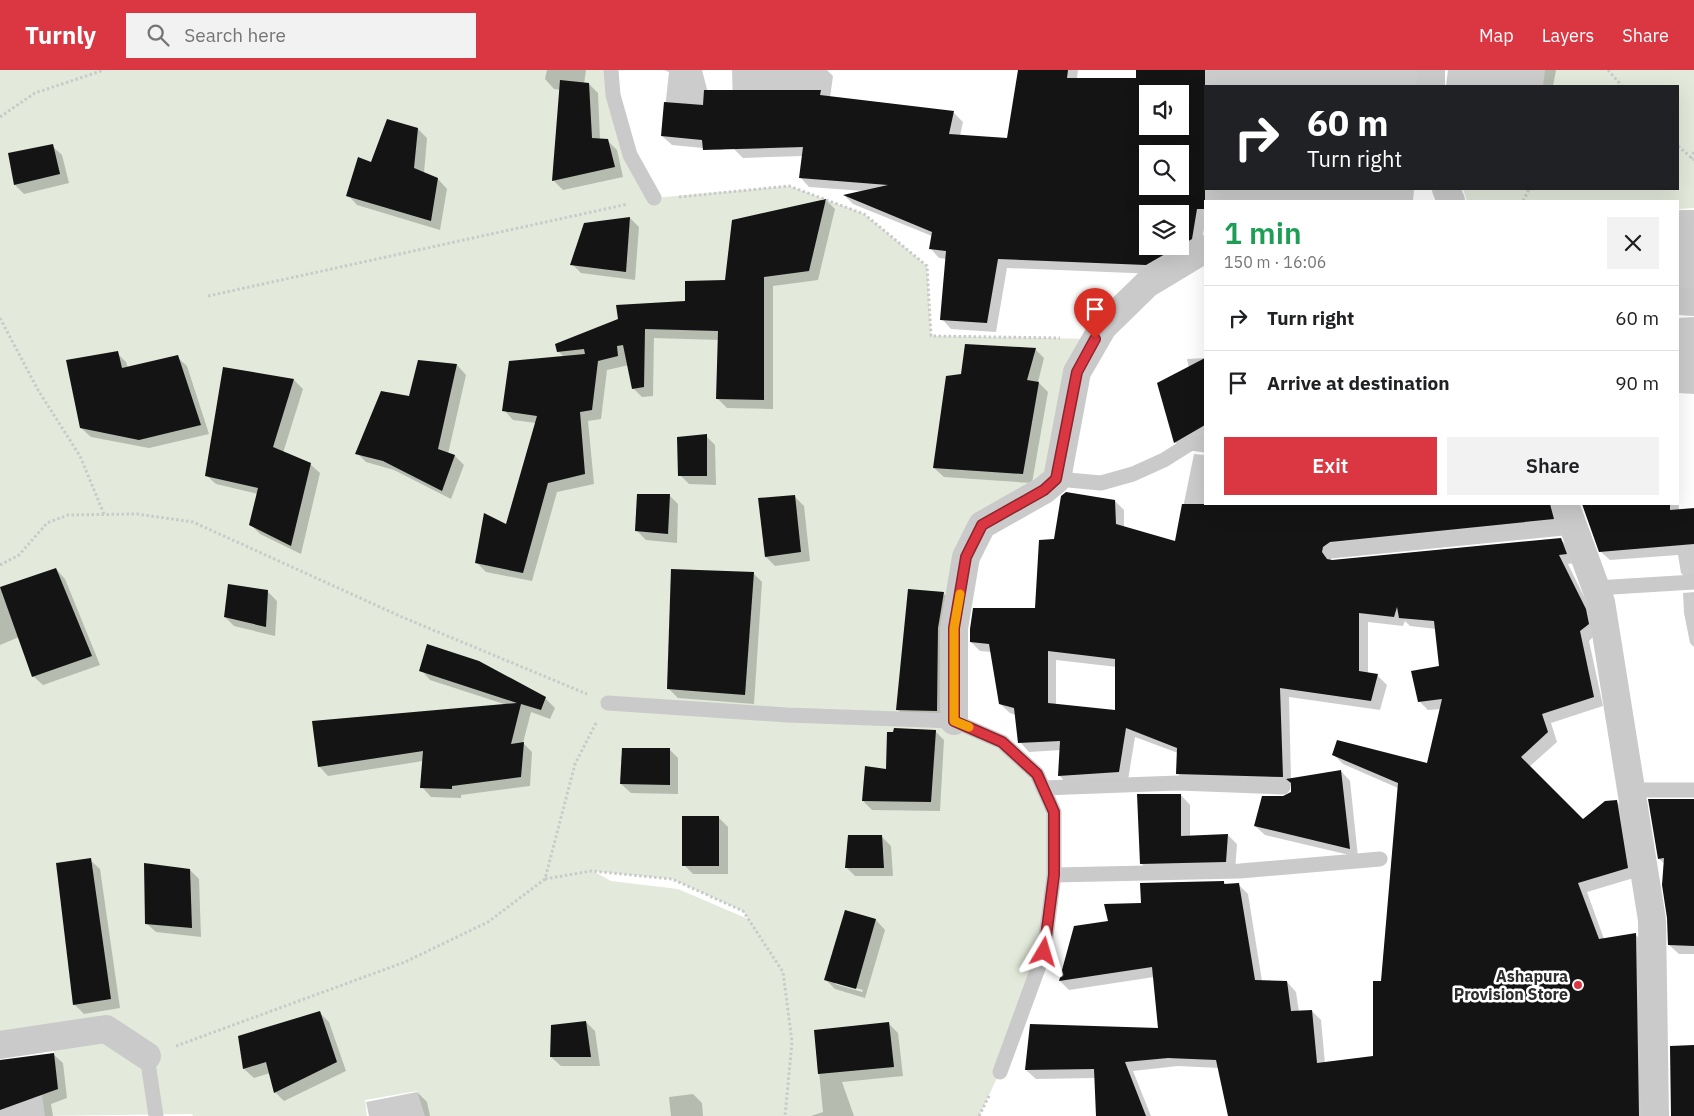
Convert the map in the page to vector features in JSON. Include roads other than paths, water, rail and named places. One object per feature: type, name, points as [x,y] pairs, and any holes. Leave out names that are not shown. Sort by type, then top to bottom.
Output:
[{"type":"street","points":[[1431,70],[1432,85]]},
{"type":"street","points":[[954,721],[954,628],[966,557],[982,525],[1044,490],[1056,479],[1077,372],[1102,327],[1147,284],[1204,250]]},
{"type":"street","points":[[1679,302],[1694,302]]},
{"type":"street","points":[[1569,515],[1601,602],[1652,920],[1656,1116]]},
{"type":"street","points":[[0,1046],[106,1029],[147,1056]]},
{"type":"lane","points":[[612,70],[613,95],[630,155],[654,198]]},
{"type":"lane","points":[[1056,479],[1101,483],[1133,474],[1164,460],[1191,443],[1204,445]]},
{"type":"lane","points":[[1331,551],[1569,515]]},
{"type":"lane","points":[[1596,588],[1694,582]]},
{"type":"lane","points":[[608,703],[787,715],[954,721],[1002,742],[1037,774],[1054,812],[1054,875],[1044,952],[1000,1072]]},
{"type":"lane","points":[[1043,788],[1178,782],[1283,787]]},
{"type":"lane","points":[[1630,790],[1694,790]]},
{"type":"lane","points":[[1054,875],[1240,871],[1380,859]]},
{"type":"lane","points":[[147,1056],[156,1116]]},
{"type":"place","name":"Ashapura Provision Store","points":[[1578,985]]}]
